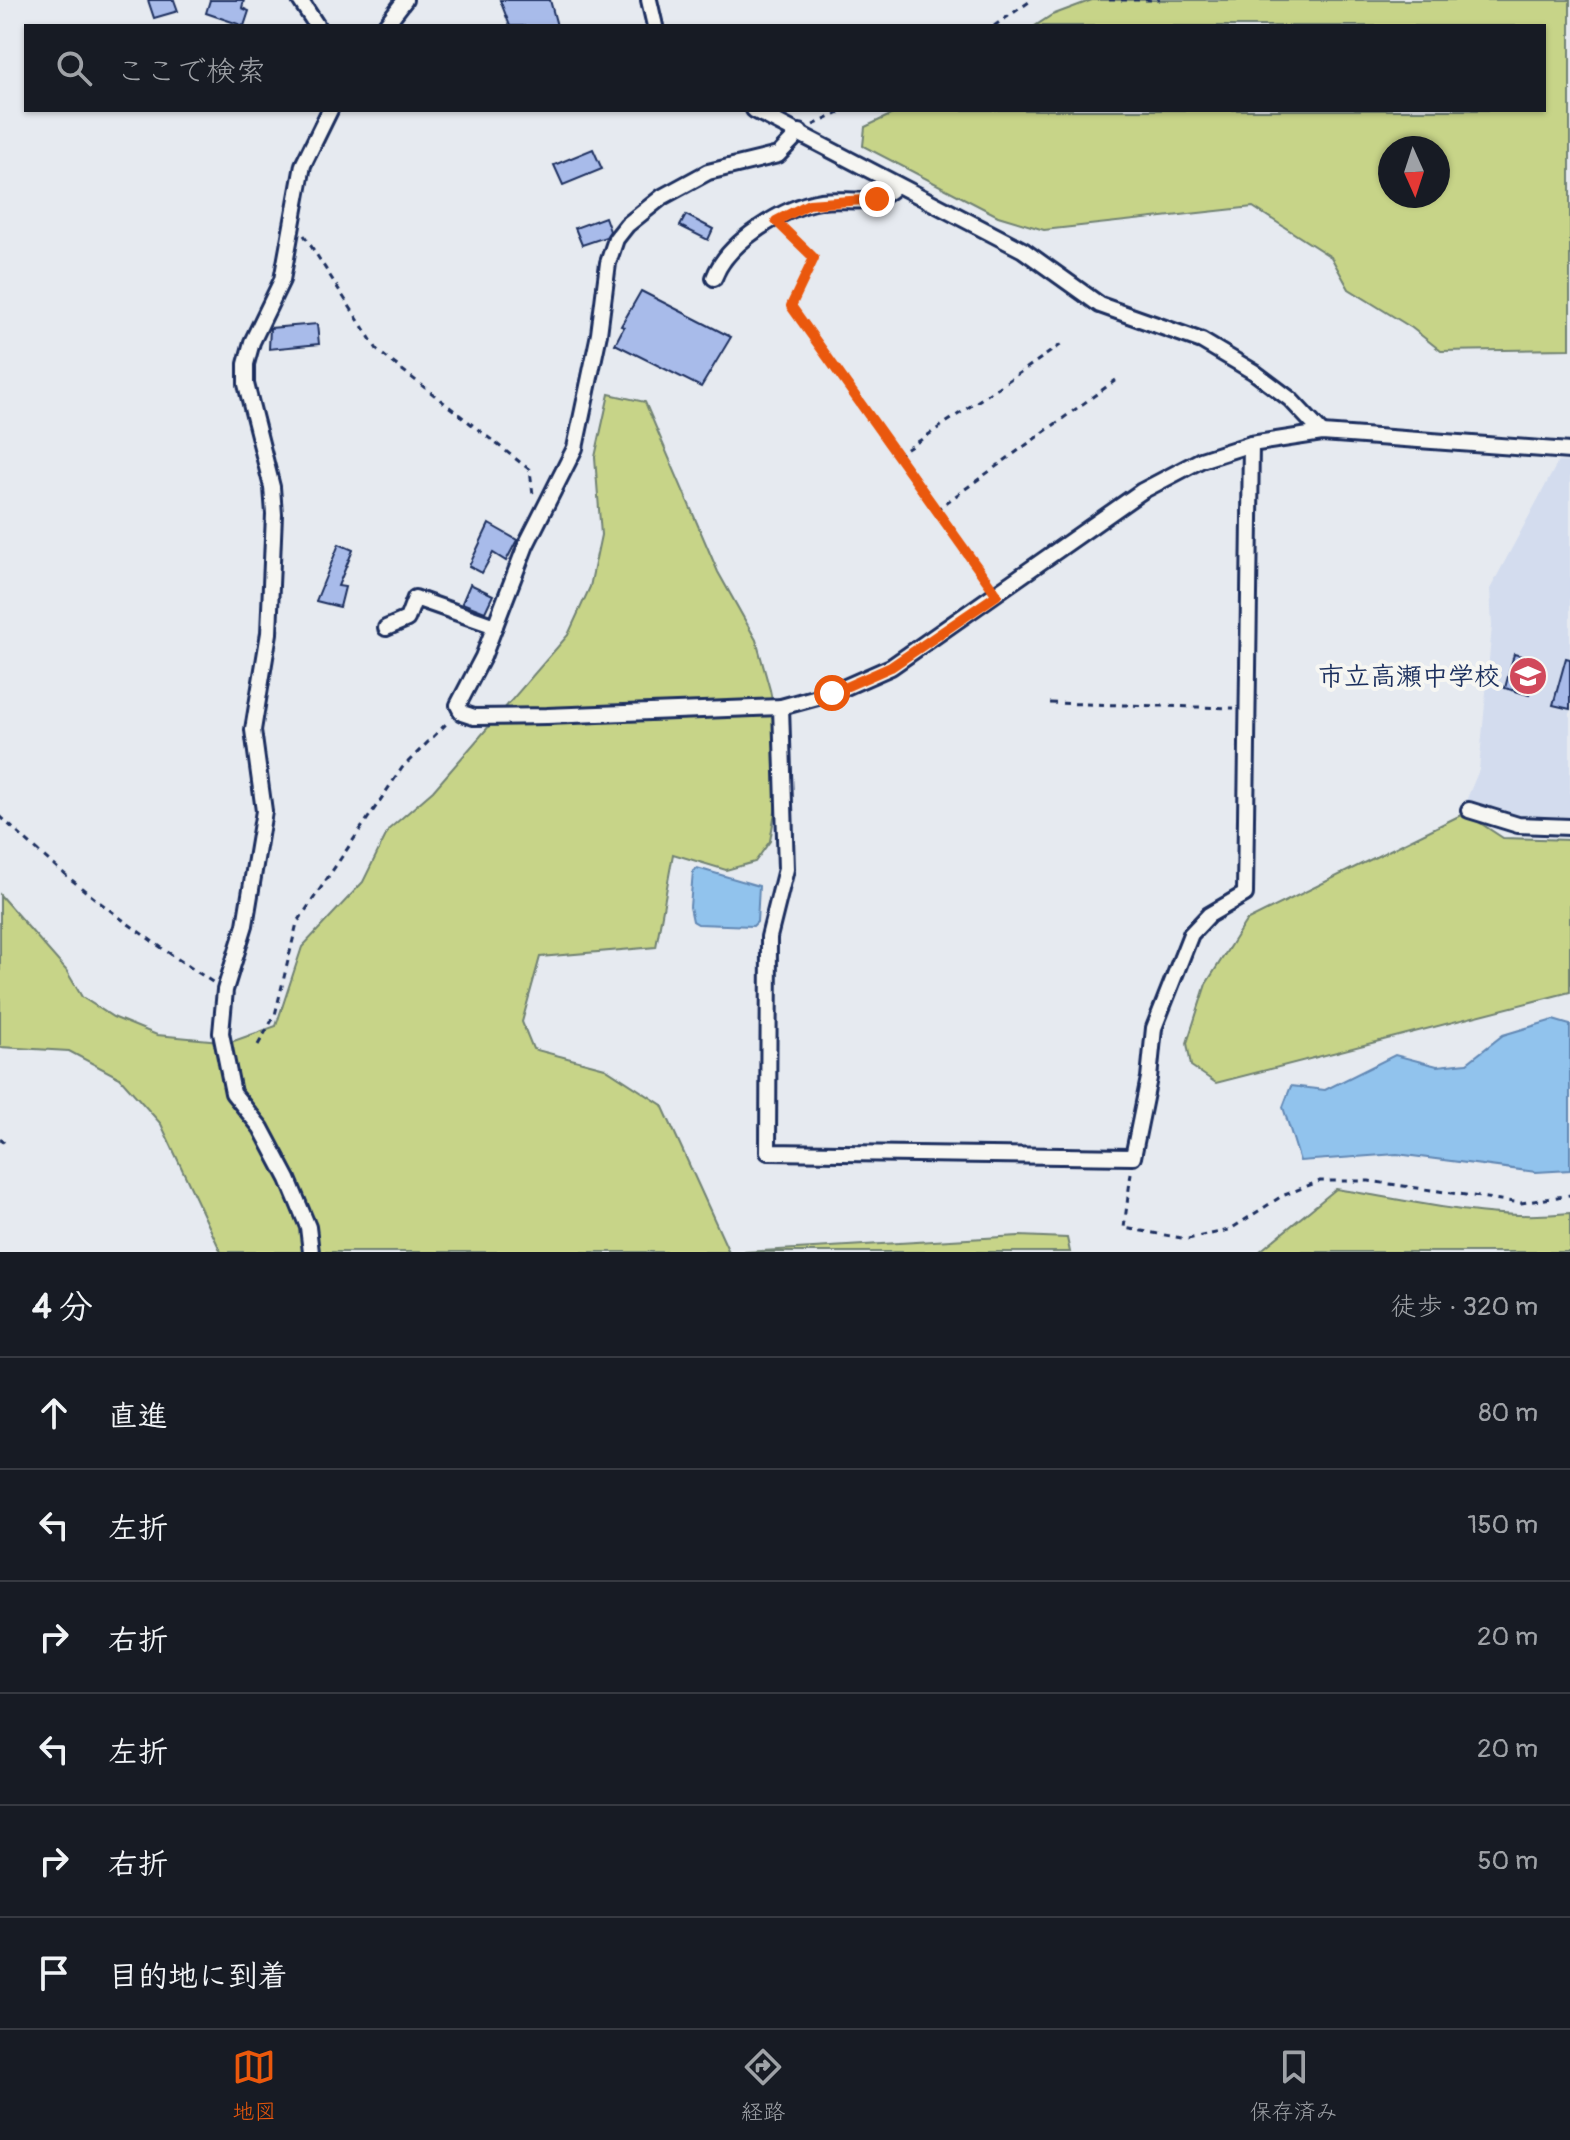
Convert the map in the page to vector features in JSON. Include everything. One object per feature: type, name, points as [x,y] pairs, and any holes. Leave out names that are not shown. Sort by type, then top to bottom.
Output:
[{"type":"street","points":[[300,0],[316,24]]},
{"type":"street","points":[[387,24],[405,0]]},
{"type":"street","points":[[649,0],[655,24]]},
{"type":"street","points":[[311,1252],[308,1227],[288,1179],[261,1128],[233,1093],[221,1033],[225,990],[245,925],[264,811],[253,730],[269,633],[274,514],[272,487],[246,384],[246,364],[252,342],[282,280],[291,215],[303,165],[329,112]]},
{"type":"street","points":[[758,112],[1023,250],[1100,305],[1202,341],[1290,399],[1322,433]]},
{"type":"street","points":[[800,132],[778,155],[708,172],[662,197],[627,225],[616,239],[608,263],[599,334],[575,448],[458,705],[460,710],[474,717],[488,717],[781,707],[832,693],[891,667],[1142,491],[1201,460],[1251,444],[1322,433],[1570,451]]},
{"type":"street","points":[[714,278],[730,250],[751,232],[809,204],[877,199],[896,185]]},
{"type":"street","points":[[781,707],[786,869],[769,937],[768,1152],[1133,1157],[1149,1078],[1154,1028],[1191,934],[1209,915],[1245,894],[1251,444]]},
{"type":"street","points":[[386,628],[407,619],[415,598],[495,626]]},
{"type":"street","points":[[1469,810],[1518,825],[1570,827]]},
{"type":"path","points":[[997,24],[1032,0]]},
{"type":"path","points":[[1109,0],[1160,0]]},
{"type":"path","points":[[800,132],[842,112]]},
{"type":"path","points":[[291,215],[378,351],[530,470],[533,496],[546,506]]},
{"type":"path","points":[[776,221],[814,258],[793,298],[791,306],[794,313],[997,595]]},
{"type":"path","points":[[897,456],[1062,344]]},
{"type":"path","points":[[936,510],[1116,380]]},
{"type":"path","points":[[1050,703],[1248,708]]},
{"type":"path","points":[[258,1045],[275,1015],[297,923],[402,768],[460,710]]},
{"type":"path","points":[[0,816],[74,884],[130,928],[225,990]]},
{"type":"path","points":[[0,1138],[5,1144]]},
{"type":"path","points":[[1133,1157],[1124,1228],[1188,1239],[1229,1230],[1282,1196],[1320,1181],[1369,1181],[1521,1203],[1570,1195]]},
{"type":"shaded area","name":"市立高瀬中学校","points":[[1558,462],[1570,462],[1570,835],[1497,828],[1463,808],[1479,770],[1492,626],[1490,589]]},
{"type":"green space","points":[[1092,0],[1570,0],[1570,349],[1441,351],[1412,328],[1349,289],[1331,257],[1253,207],[1044,230],[998,216],[863,146],[865,127],[897,112],[1546,112],[1546,24],[1038,24],[1052,15]]},
{"type":"green space","points":[[609,394],[645,402],[718,572],[756,640],[784,760],[770,841],[755,862],[726,870],[673,854],[656,947],[540,957],[522,1022],[533,1049],[605,1068],[662,1105],[729,1252],[221,1252],[161,1124],[120,1078],[69,1051],[0,1047],[0,895],[66,970],[82,997],[113,1017],[157,1035],[231,1042],[276,1026],[302,947],[363,882],[389,829],[433,791],[568,635],[590,587],[601,535],[595,457]]},
{"type":"green space","points":[[1465,813],[1503,838],[1570,840],[1570,992],[1216,1083],[1191,1066],[1187,1043],[1206,984],[1246,921]]},
{"type":"green space","points":[[1336,1189],[1482,1213],[1570,1213],[1570,1252],[1259,1252]]},
{"type":"green space","points":[[1019,1236],[1067,1238],[1070,1252],[744,1252]]},
{"type":"water","points":[[697,868],[759,886],[757,922],[753,926],[698,924],[693,921],[690,907],[693,871]]},
{"type":"water","points":[[1553,1020],[1570,1025],[1570,1170],[1536,1172],[1397,1154],[1300,1161],[1283,1107],[1291,1086],[1325,1090],[1395,1055],[1437,1066],[1467,1063],[1503,1035]]},
{"type":"building","points":[[148,0],[174,0],[178,11],[154,18]]},
{"type":"building","points":[[210,0],[244,0],[242,8],[249,11],[245,24],[206,13]]},
{"type":"building","points":[[500,0],[550,0],[556,24],[509,24]]},
{"type":"building","points":[[593,149],[602,169],[563,185],[554,165]]},
{"type":"building","points":[[686,215],[713,229],[708,240],[680,226]]},
{"type":"building","points":[[605,217],[610,231],[606,237],[582,245],[575,228]]},
{"type":"building","points":[[641,291],[731,337],[701,387],[615,344],[624,327],[621,326]]},
{"type":"building","points":[[317,324],[319,344],[269,349],[270,328]]},
{"type":"building","points":[[489,524],[517,540],[506,561],[493,553],[482,573],[469,566]]},
{"type":"building","points":[[339,544],[353,550],[338,586],[345,587],[340,607],[316,601]]},
{"type":"building","points":[[470,584],[493,595],[485,612],[462,603]]},
{"type":"building","points":[[1514,654],[1539,661],[1529,695],[1505,688]]},
{"type":"building","points":[[1566,658],[1570,659],[1570,709],[1553,705]]},
{"type":"place","name":"市立高瀬中学校","points":[[1528,676]]},
{"type":"route","points":[[832,693],[891,667],[997,595],[791,306],[814,258],[776,221],[809,204],[877,199]]}]
